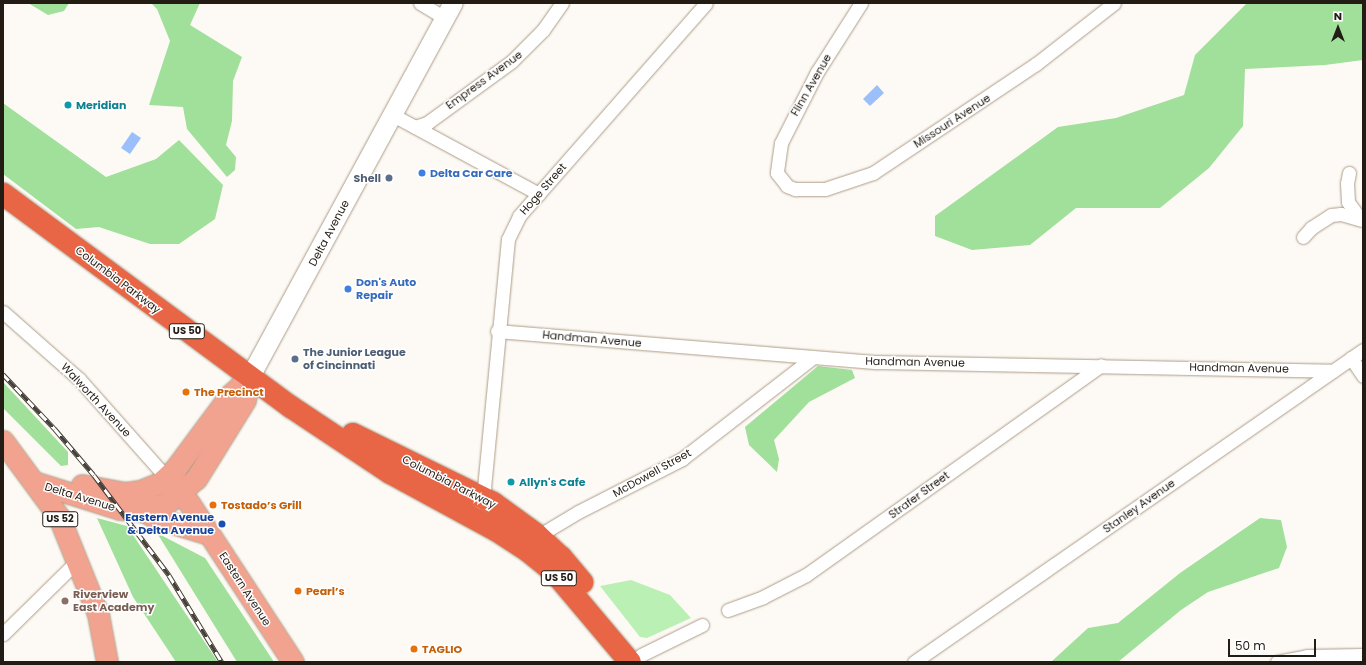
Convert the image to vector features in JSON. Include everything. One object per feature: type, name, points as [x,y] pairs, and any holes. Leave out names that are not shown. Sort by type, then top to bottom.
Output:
[{"type":"highway","name":"Columbia Parkway","points":[[3,194],[249,378],[373,461],[469,516],[530,542]]},
{"type":"highway","name":"Columbia Parkway","points":[[292,407],[356,436],[480,497],[530,542],[555,573],[639,660]]},
{"type":"highway","points":[[373,461],[422,473],[471,500],[480,497]]},
{"type":"main road","name":"Delta Avenue","points":[[34,482],[110,507],[143,511],[155,508],[181,494],[196,479],[245,400],[249,378],[391,114],[449,10]]},
{"type":"main road","name":"Delta Avenue","points":[[34,482],[71,482],[96,489],[124,493],[151,488],[167,478],[230,395],[249,378]]},
{"type":"main road","name":"US 52","points":[[3,441],[59,517],[78,560],[98,614],[107,662]]},
{"type":"main road","name":"Eastern Avenue","points":[[167,478],[181,494],[209,534],[293,662]]},
{"type":"main road","points":[[143,511],[156,518],[209,534]]},
{"type":"street","points":[[420,3],[449,10]]},
{"type":"street","name":"Empress Avenue","points":[[415,128],[427,123],[512,61],[538,36],[562,3]]},
{"type":"street","name":"Hoge Street","points":[[469,516],[484,488],[508,239],[519,216],[706,3]]},
{"type":"street","name":"Flinn Avenue","points":[[777,173],[777,160],[787,128],[818,72],[861,3]]},
{"type":"street","name":"Missouri Avenue","points":[[777,173],[787,186],[795,190],[810,190],[841,185],[873,173],[1024,72],[1114,3]]},
{"type":"street","points":[[391,114],[539,194]]},
{"type":"street","points":[[1349,173],[1347,197],[1361,220]]},
{"type":"street","points":[[1303,237],[1311,228],[1331,215],[1341,214],[1361,220]]},
{"type":"street","name":"Walworth Avenue","points":[[3,312],[79,378],[167,478]]},
{"type":"street","name":"Handman Avenue","points":[[498,331],[812,358],[877,362],[1101,365],[1333,371]]},
{"type":"street","name":"Stanley Avenue","points":[[914,662],[1363,350]]},
{"type":"street","name":"McDowell Street","points":[[530,542],[682,459],[812,358]]},
{"type":"street","points":[[1351,358],[1363,376]]},
{"type":"street","name":"Strafer Street","points":[[728,610],[763,597],[806,575],[1101,365]]},
{"type":"street","points":[[3,634],[78,560]]},
{"type":"street","points":[[639,660],[702,625]]},
{"type":"street","points":[[1277,662],[1307,656],[1363,655]]},
{"type":"green space","points":[[28,3],[69,3],[64,11],[48,15]]},
{"type":"green space","points":[[151,3],[200,3],[190,25],[242,57],[233,81],[232,121],[226,145],[236,157],[235,170],[227,177],[187,129],[183,107],[149,105],[170,41],[157,9]]},
{"type":"green space","points":[[1247,3],[1363,3],[1363,60],[1325,65],[1245,69],[1243,126],[1209,168],[1160,208],[1076,208],[1030,245],[972,250],[935,236],[935,216],[1058,127],[1116,118],[1184,95],[1195,55]]},
{"type":"green space","points":[[3,103],[106,177],[156,159],[179,140],[223,185],[215,219],[179,244],[150,244],[99,227],[76,229],[3,174]]},
{"type":"green space","points":[[818,366],[852,370],[855,378],[809,402],[774,440],[779,459],[777,472],[749,445],[745,427]]},
{"type":"green space","points":[[3,382],[68,452],[68,465],[61,466],[3,408]]},
{"type":"green space","points":[[97,518],[127,526],[218,662],[176,662],[133,597]]},
{"type":"green space","points":[[1260,518],[1281,520],[1287,547],[1279,568],[1208,592],[1181,610],[1118,662],[1051,662],[1088,628],[1118,623],[1180,573]]},
{"type":"green space","points":[[157,533],[205,558],[274,662],[237,662]]},
{"type":"green space","points":[[631,580],[670,595],[691,618],[647,638],[640,637],[600,586]]},
{"type":"water","points":[[877,85],[884,93],[870,106],[863,99]]},
{"type":"water","points":[[132,132],[141,138],[130,154],[121,148]]},
{"type":"railway","points":[[3,374],[55,429],[94,475],[169,575],[222,662]]},
{"type":"place","name":"Meridian","points":[[68,105]]},
{"type":"place","name":"Delta Car Care","points":[[422,173]]},
{"type":"place","name":"Shell","points":[[389,178]]},
{"type":"place","name":"Don's Auto Repair","points":[[348,289]]},
{"type":"place","name":"The Junior League of Cincinnati","points":[[295,359]]},
{"type":"place","name":"The Precinct","points":[[186,392]]},
{"type":"place","name":"Allyn's Cafe","points":[[511,482]]},
{"type":"place","name":"Tostado’s Grill","points":[[213,505]]},
{"type":"place","name":"Eastern Avenue & Delta Avenue","points":[[222,524]]},
{"type":"place","name":"Pearl’s","points":[[298,591]]},
{"type":"place","name":"Riverview East Academy","points":[[65,601]]},
{"type":"place","name":"TAGLIO","points":[[414,649]]}]
